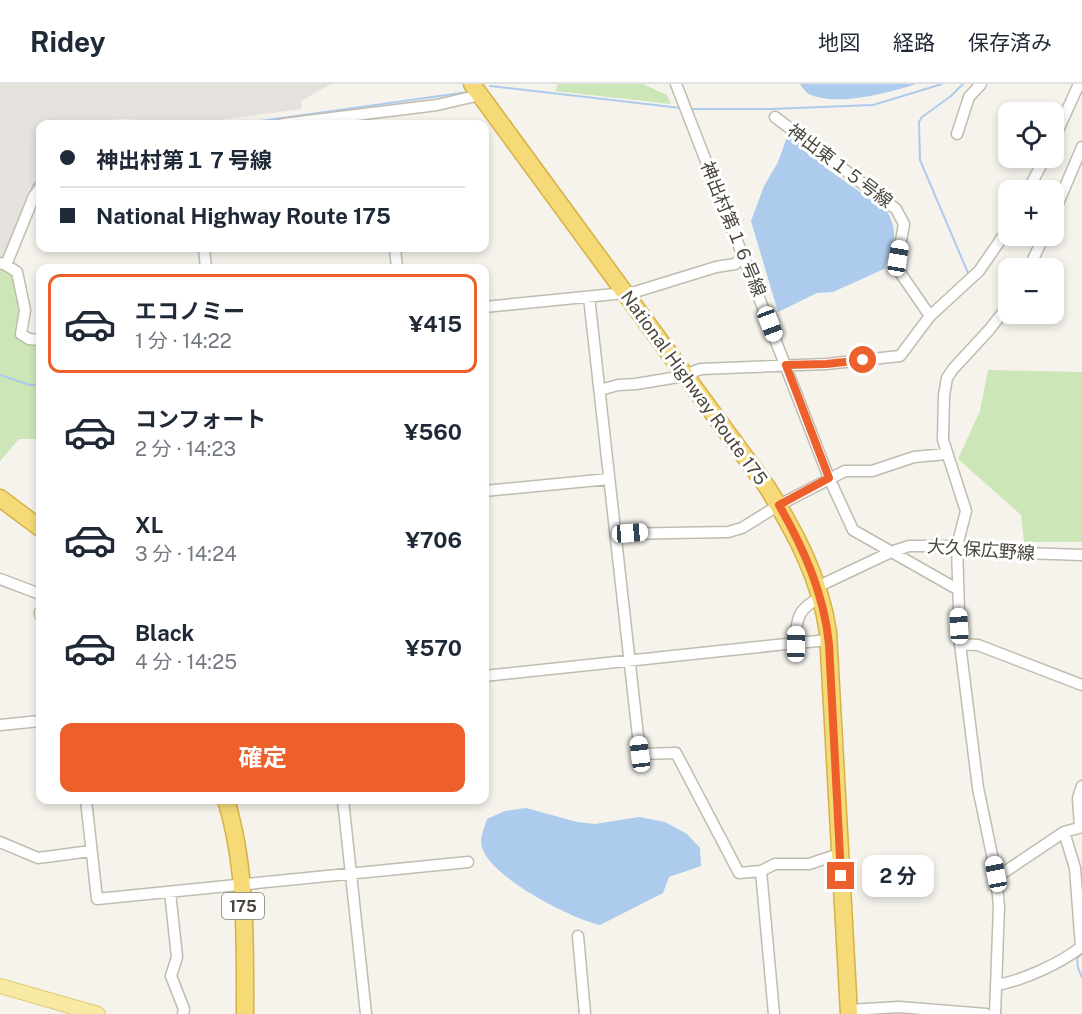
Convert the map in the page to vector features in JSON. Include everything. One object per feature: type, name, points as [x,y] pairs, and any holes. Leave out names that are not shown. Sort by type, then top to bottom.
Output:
[{"type":"highway","name":"National Highway Route 175","points":[[476,90],[779,505],[795,533],[819,592],[829,640],[849,1012]]},
{"type":"highway","points":[[0,498],[36,525]]},
{"type":"highway","name":"175","points":[[227,804],[242,885],[245,1014]]},
{"type":"main road","points":[[0,986],[98,1014]]},
{"type":"street","name":"神出村第１６号線","points":[[676,84],[829,478],[853,530],[957,590]]},
{"type":"street","points":[[957,134],[969,97],[981,84]]},
{"type":"street","points":[[1064,117],[1079,84]]},
{"type":"street","points":[[316,120],[437,105],[476,90]]},
{"type":"street","points":[[381,112],[382,120]]},
{"type":"street","name":"神出東１５号線","points":[[775,117],[896,209],[904,224],[898,258],[899,271],[930,316]]},
{"type":"street","points":[[1064,189],[1082,147]]},
{"type":"street","points":[[36,193],[3,264],[17,273],[25,309],[21,333],[30,339],[36,340]]},
{"type":"street","points":[[600,390],[618,385],[686,375],[701,369],[826,364],[900,356],[930,316],[979,271],[998,243]]},
{"type":"street","points":[[489,307],[635,292],[716,267],[735,264],[744,256]]},
{"type":"street","points":[[589,297],[640,754],[676,753],[739,873],[761,871],[774,864],[809,864],[839,854]]},
{"type":"street","points":[[995,1014],[999,907],[996,874],[978,788],[960,644],[957,546],[966,511],[943,440],[944,395],[947,378],[952,369],[998,319]]},
{"type":"street","points":[[616,534],[728,532],[742,528],[779,505],[844,471],[872,471],[914,457],[946,454]]},
{"type":"street","points":[[489,491],[609,479]]},
{"type":"street","name":"大久保広野線","points":[[796,644],[796,620],[819,592],[891,552],[909,546],[957,546],[1025,554],[1082,555]]},
{"type":"street","points":[[0,579],[36,592]]},
{"type":"street","points":[[489,675],[829,640]]},
{"type":"street","points":[[960,644],[978,645],[1082,685]]},
{"type":"street","points":[[0,725],[36,722]]},
{"type":"street","points":[[996,874],[1006,871],[1064,832],[1081,827],[1078,798],[1082,786]]},
{"type":"street","points":[[86,804],[97,899],[468,862]]},
{"type":"street","points":[[343,804],[366,1014]]},
{"type":"street","points":[[996,985],[1010,983],[1070,956],[1081,946],[1075,868],[1064,832]]},
{"type":"street","points":[[0,841],[38,858],[91,851]]},
{"type":"street","points":[[761,871],[774,1014]]},
{"type":"street","points":[[170,892],[177,957],[171,976],[184,1008],[183,1014]]},
{"type":"street","points":[[578,936],[585,1014]]},
{"type":"street","points":[[849,1012],[899,1007],[986,1014]]},
{"type":"shaded area","points":[[0,84],[331,84],[301,101],[302,109],[219,120],[36,120],[36,178],[31,185],[2,260],[0,259]]},
{"type":"green space","points":[[558,84],[643,84],[667,95],[671,104],[555,91]]},
{"type":"green space","points":[[0,267],[12,274],[16,291],[19,313],[16,338],[36,340],[36,439],[19,439],[0,461]]},
{"type":"green space","points":[[988,370],[1082,372],[1082,542],[1024,542],[1021,515],[958,459],[980,411]]},
{"type":"water","points":[[800,84],[916,84],[877,95],[833,99],[809,94]]},
{"type":"water","points":[[788,134],[826,168],[887,211],[893,227],[894,240],[884,269],[833,292],[817,293],[778,312],[751,221]]},
{"type":"water","points":[[526,808],[577,822],[595,824],[639,817],[665,822],[687,834],[700,848],[701,866],[669,877],[663,893],[600,925],[587,921],[550,905],[530,893],[496,868],[485,855],[481,842],[487,819],[505,811]]},
{"type":"waterway","points":[[690,109],[873,105],[942,84]]},
{"type":"waterway","points":[[963,84],[951,96],[922,117],[919,122],[920,160],[968,273]]},
{"type":"waterway","points":[[490,86],[681,108]]},
{"type":"waterway","points":[[268,120],[468,92]]},
{"type":"waterway","points":[[14,233],[36,181]]},
{"type":"waterway","points":[[0,375],[36,385]]},
{"type":"waterway","points":[[1082,954],[1077,958],[1082,977]]},
{"type":"route","points":[[841,876],[829,644],[825,616],[821,597],[807,559],[779,505],[829,478],[786,365],[863,360]]}]
